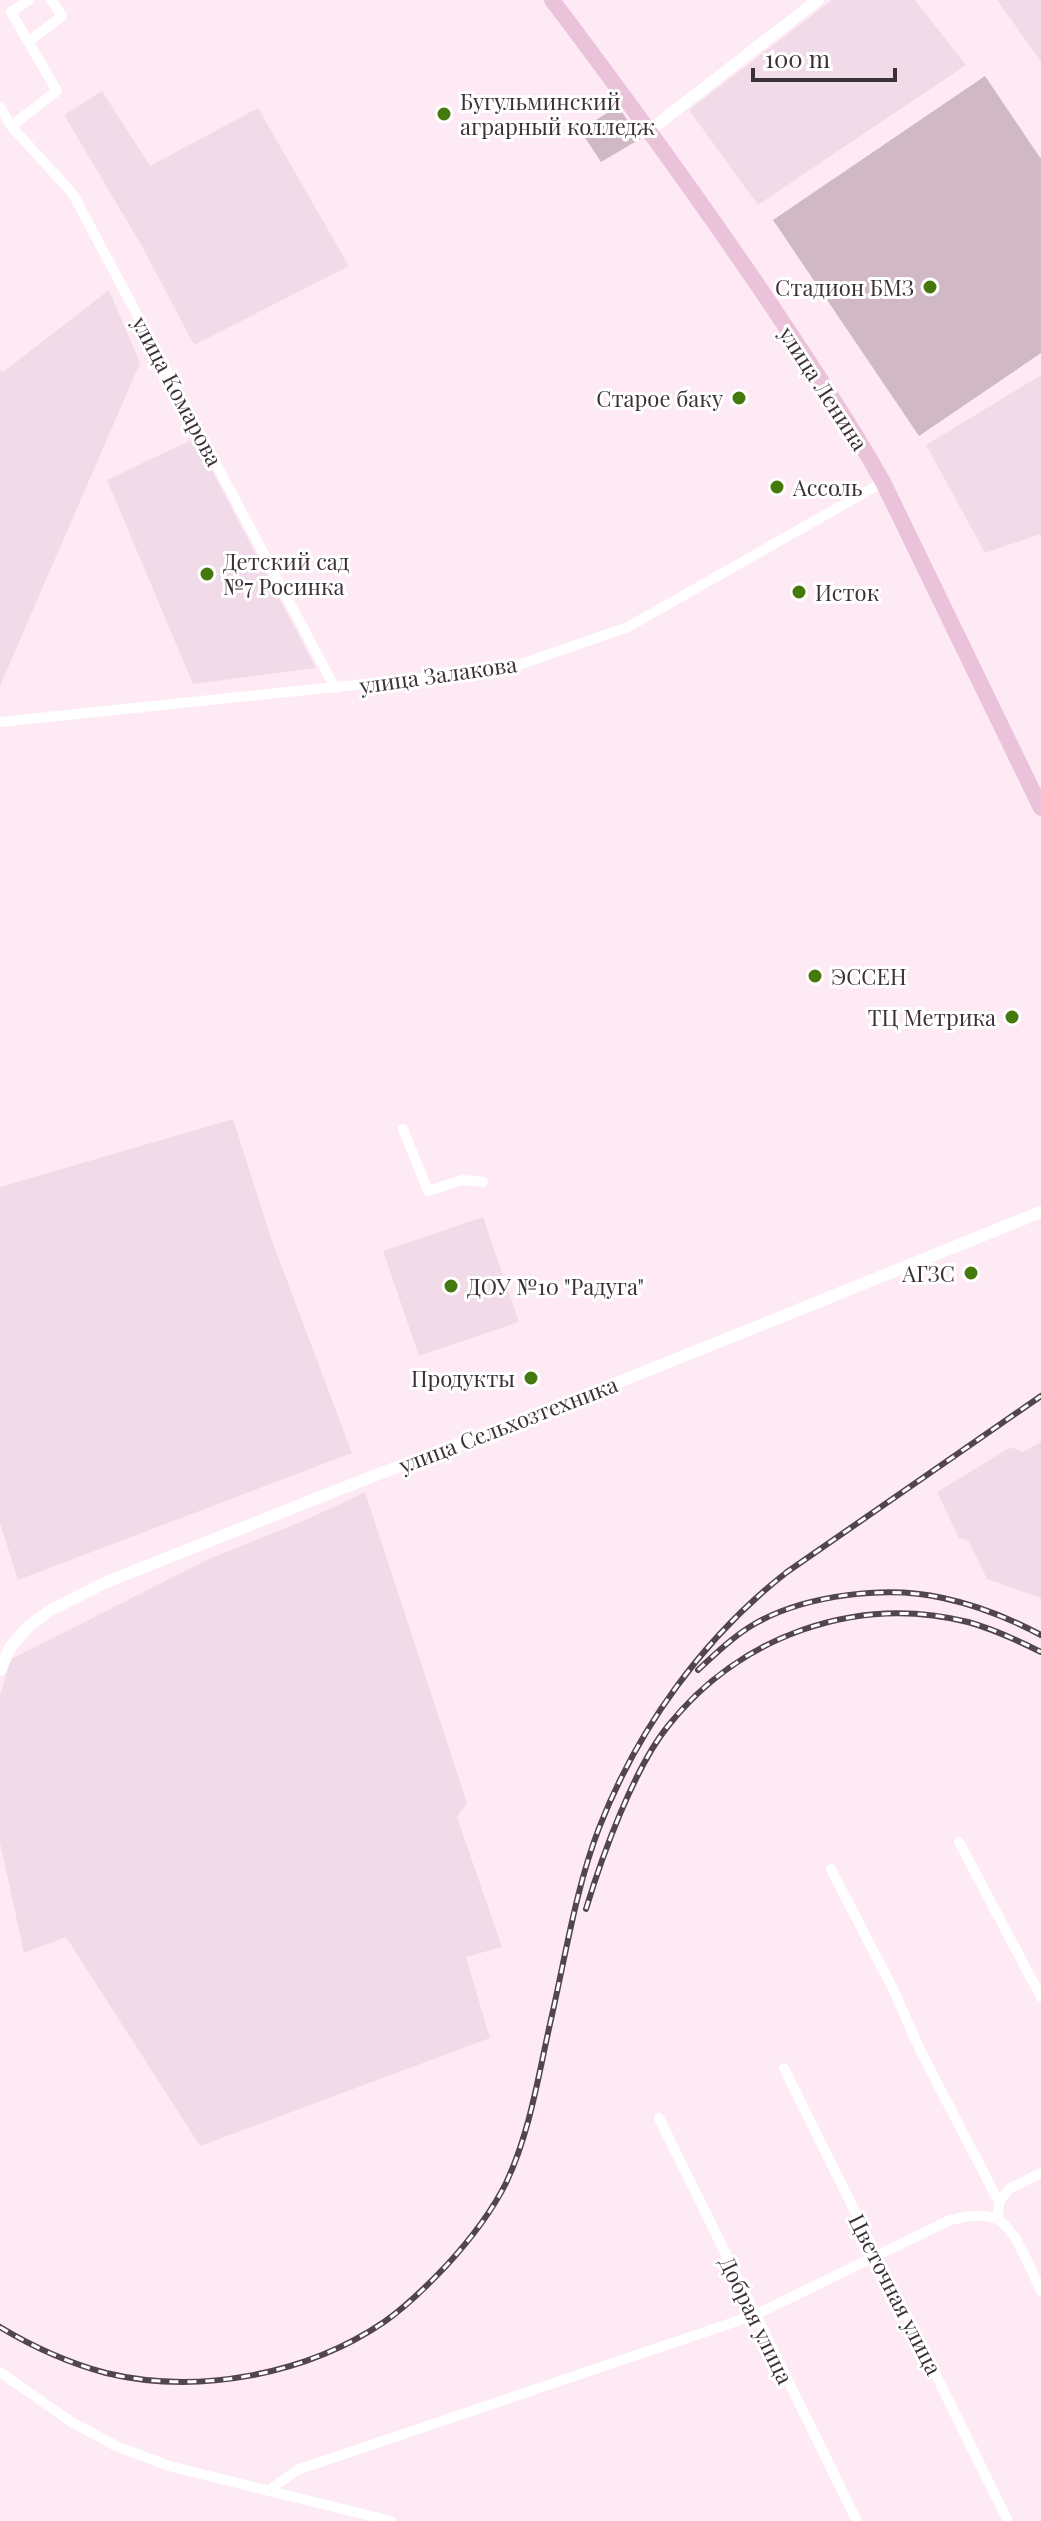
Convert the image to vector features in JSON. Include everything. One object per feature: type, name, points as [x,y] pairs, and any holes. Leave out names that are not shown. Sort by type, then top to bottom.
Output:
[{"type":"main road","name":"улица Ленина","points":[[552,0],[650,130],[855,432],[883,482],[1041,808]]},
{"type":"street","points":[[11,126],[57,91],[11,12],[29,0]]},
{"type":"street","points":[[28,42],[62,16],[51,0]]},
{"type":"street","points":[[650,130],[818,0]]},
{"type":"street","name":"улица Комарова","points":[[0,107],[11,126],[73,194],[335,688]]},
{"type":"street","name":"улица Залакова","points":[[0,722],[507,669],[628,627],[883,482]]},
{"type":"street","points":[[403,1129],[428,1191],[462,1180],[483,1182]]},
{"type":"street","name":"улица Сельхозтехника","points":[[0,1670],[11,1646],[28,1627],[49,1611],[104,1583],[557,1407],[1041,1212]]},
{"type":"street","points":[[959,1842],[1041,1997]]},
{"type":"street","points":[[831,1869],[999,2202],[998,2219]]},
{"type":"street","name":"Цветочная улица","points":[[784,2068],[1008,2521]]},
{"type":"street","name":"Добрая улица","points":[[659,2118],[858,2521]]},
{"type":"street","points":[[999,2202],[1009,2189],[1041,2173]]},
{"type":"street","points":[[268,2491],[297,2470],[755,2315],[950,2220],[972,2215],[998,2219],[1008,2227],[1041,2291]]},
{"type":"street","points":[[0,2372],[70,2421],[116,2446],[169,2466],[391,2521]]},
{"type":"shaded area","points":[[832,0],[915,0],[966,65],[758,205],[689,110]]},
{"type":"shaded area","points":[[997,0],[1041,0],[1041,62]]},
{"type":"shaded area","name":"Стадион БМЗ","points":[[985,76],[1041,159],[1041,353],[919,436],[773,220]]},
{"type":"shaded area","points":[[102,91],[150,166],[258,108],[349,266],[194,345],[143,248],[64,115]]},
{"type":"shaded area","points":[[618,106],[640,139],[601,162],[580,130]]},
{"type":"shaded area","points":[[109,290],[140,363],[0,686],[0,370],[3,372]]},
{"type":"shaded area","points":[[1041,375],[1041,534],[985,553],[926,445]]},
{"type":"shaded area","name":"Детский сад №7 Росинка","points":[[195,438],[316,668],[193,684],[107,480]]},
{"type":"shaded area","points":[[233,1119],[271,1238],[352,1453],[18,1580],[0,1523],[0,1187]]},
{"type":"shaded area","name":"ДОУ №10 \"Радуга\"","points":[[483,1217],[519,1322],[419,1356],[383,1251]]},
{"type":"shaded area","points":[[1041,1442],[1041,1598],[987,1579],[968,1540],[959,1538],[937,1492],[1011,1447],[1022,1452]]},
{"type":"shaded area","points":[[365,1492],[467,1803],[457,1817],[502,1947],[466,1957],[490,2038],[200,2146],[66,1937],[24,1953],[0,1843],[0,1695],[11,1659],[209,1559]]},
{"type":"railway","points":[[0,2327],[52,2354],[106,2373],[177,2382],[213,2381],[250,2376],[320,2355],[384,2322],[409,2303],[463,2247],[486,2216],[515,2163],[528,2121],[572,1921],[591,1851],[615,1791],[653,1720],[676,1687],[728,1626],[787,1572],[1041,1396]]},
{"type":"railway","points":[[698,1670],[756,1623],[798,1605],[847,1595],[897,1592],[943,1598],[993,1613],[1041,1635]]},
{"type":"railway","points":[[586,1909],[620,1813],[655,1744],[697,1695],[729,1668],[765,1646],[803,1630],[843,1619],[884,1614],[926,1615],[968,1622],[1041,1652]]},
{"type":"place","name":"Бугульминский аграрный колледж","points":[[444,114]]},
{"type":"place","name":"Стадион БМЗ","points":[[930,287]]},
{"type":"place","name":"Старое баку","points":[[739,398]]},
{"type":"place","name":"Ассоль","points":[[777,487]]},
{"type":"place","name":"Детский сад №7 Росинка","points":[[207,574]]},
{"type":"place","name":"Исток","points":[[799,592]]},
{"type":"place","name":"ЭССЕН","points":[[815,976]]},
{"type":"place","name":"ТЦ Метрика","points":[[1012,1017]]},
{"type":"place","name":"АГЗС","points":[[971,1273]]},
{"type":"place","name":"ДОУ №10 \"Радуга\"","points":[[451,1286]]},
{"type":"place","name":"Продукты","points":[[531,1378]]}]
